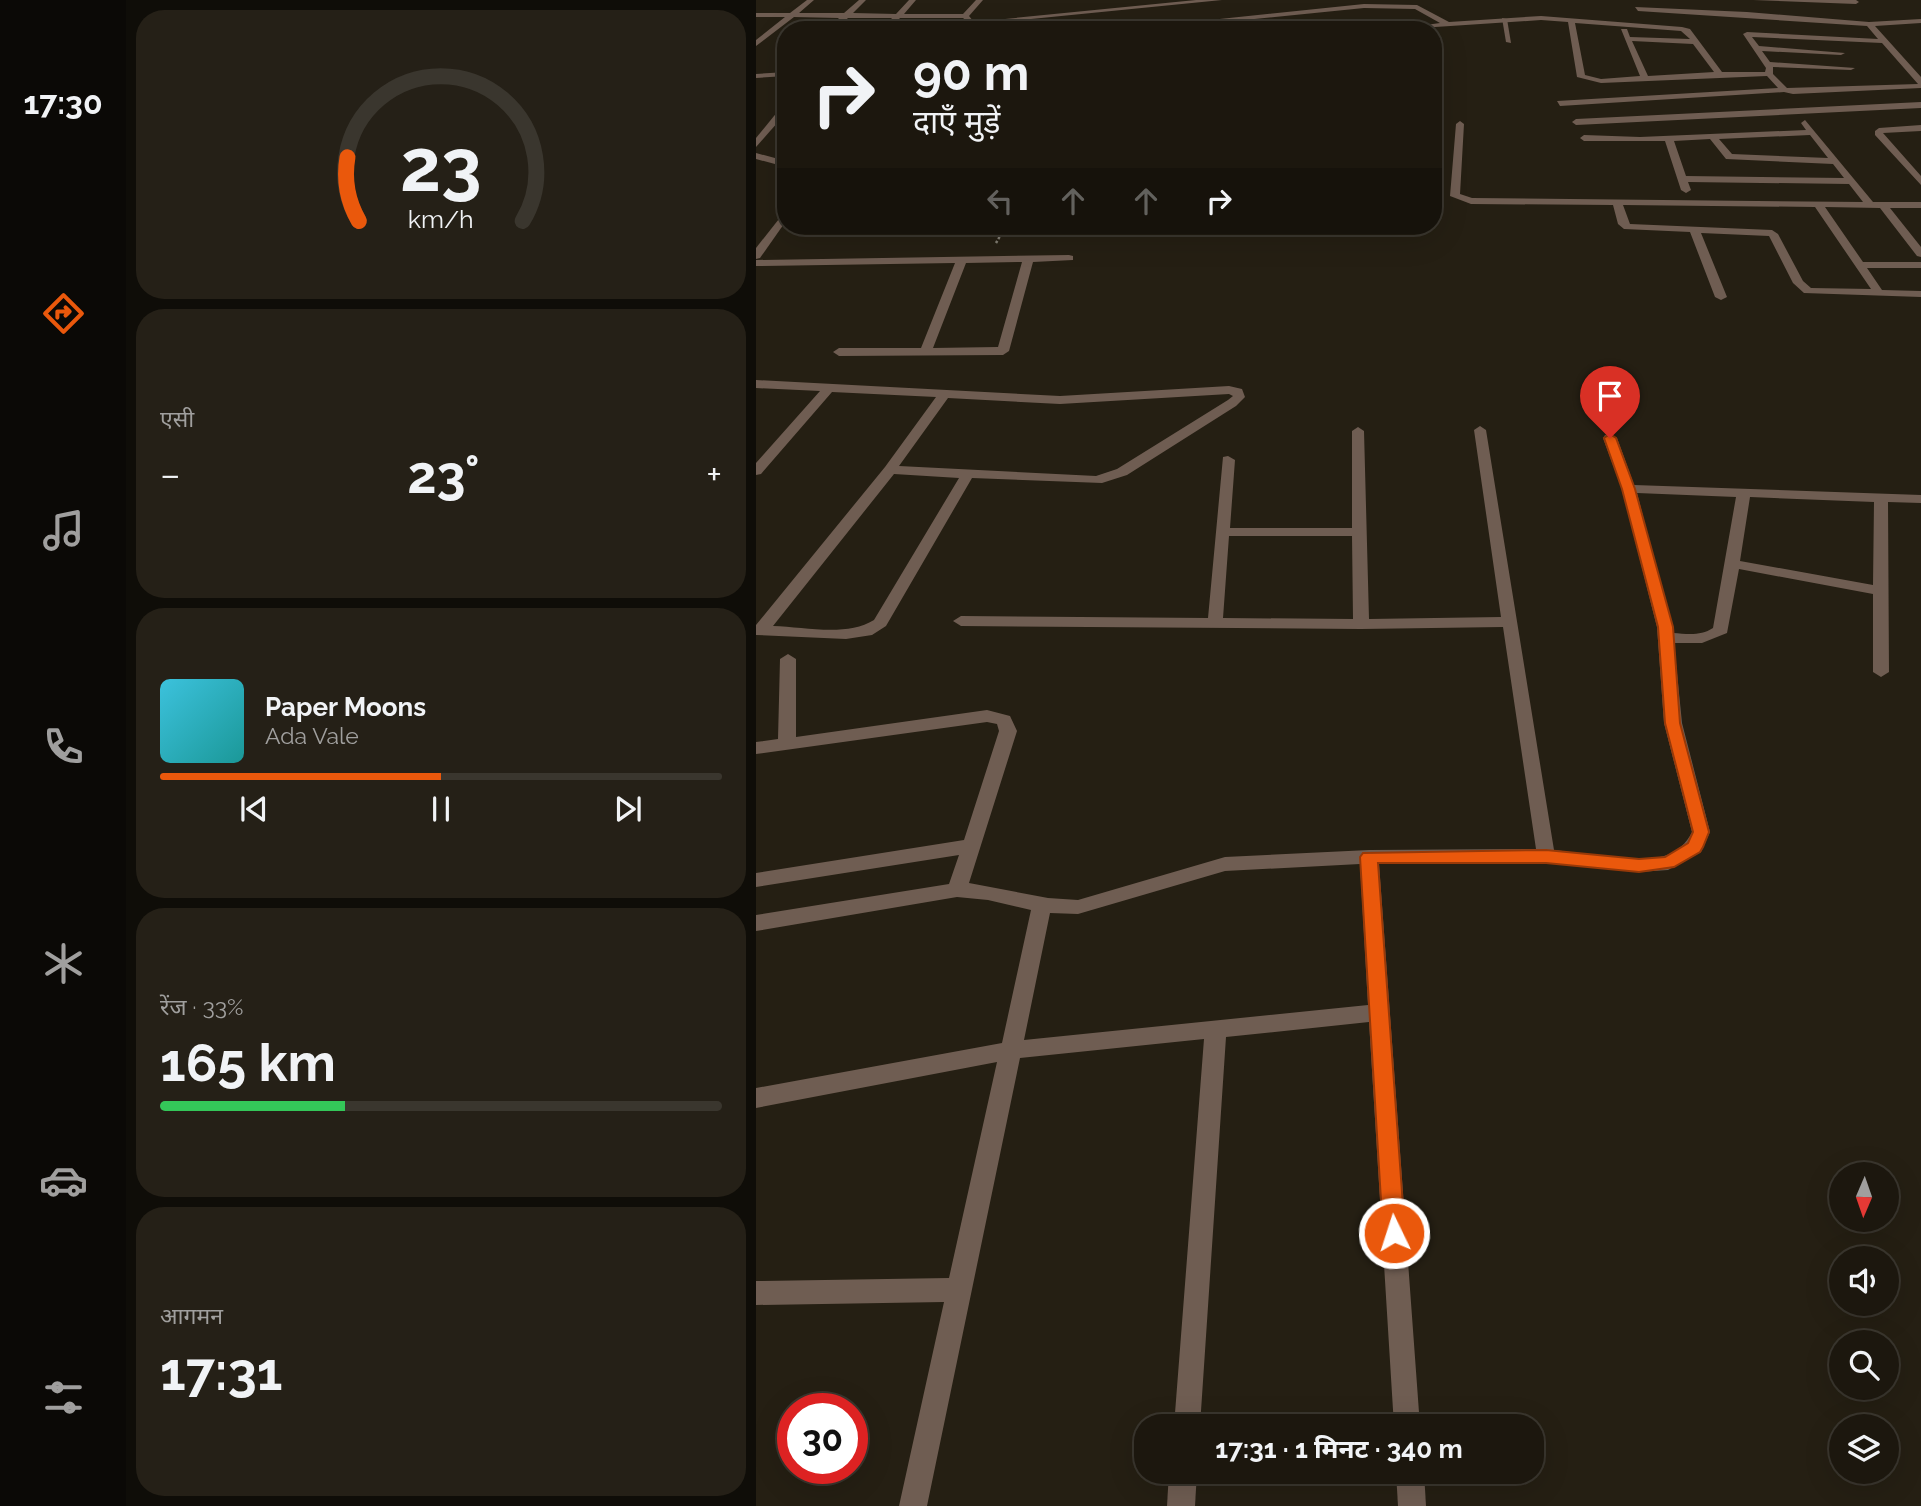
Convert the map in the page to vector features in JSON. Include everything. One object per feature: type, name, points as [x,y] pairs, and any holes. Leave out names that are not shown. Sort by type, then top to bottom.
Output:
[{"type":"street","points":[[785,21],[811,0]]},
{"type":"street","points":[[840,21],[863,0]]},
{"type":"street","points":[[893,21],[913,0]]},
{"type":"street","points":[[756,15],[965,16],[980,0]]},
{"type":"street","points":[[1079,13],[1088,0]]},
{"type":"street","points":[[1155,0],[1171,4],[1187,21]]},
{"type":"street","points":[[1011,21],[1219,0]]},
{"type":"street","points":[[1756,0],[1855,1],[1882,41],[1921,84]]},
{"type":"street","points":[[1256,21],[1381,7],[1418,7],[1448,24]]},
{"type":"street","points":[[1041,16],[1047,8]]},
{"type":"street","points":[[1638,9],[1746,13],[1871,23],[1921,21]]},
{"type":"street","points":[[965,16],[969,21]]},
{"type":"street","points":[[1442,25],[1504,19],[1571,20],[1682,29],[1687,31],[1720,74]]},
{"type":"street","points":[[1571,20],[1581,77],[1592,80],[1769,74],[1808,110]]},
{"type":"street","points":[[1622,24],[1645,79]]},
{"type":"street","points":[[756,44],[777,28]]},
{"type":"street","points":[[1769,74],[1772,71],[1747,34],[1882,41]]},
{"type":"street","points":[[1628,39],[1695,42]]},
{"type":"street","points":[[1831,39],[1865,89]]},
{"type":"street","points":[[1755,48],[1840,52]]},
{"type":"street","points":[[1766,64],[1851,68]]},
{"type":"street","points":[[756,70],[777,69]]},
{"type":"street","points":[[756,76],[777,75]]},
{"type":"street","points":[[1628,79],[1662,117]]},
{"type":"street","points":[[1560,103],[1921,84]]},
{"type":"street","points":[[1576,122],[1921,105]]},
{"type":"street","points":[[1795,111],[1871,205]]},
{"type":"street","points":[[756,144],[777,118]]},
{"type":"street","points":[[1460,124],[1455,196],[1460,199],[1921,205]]},
{"type":"street","points":[[1921,128],[1879,131],[1879,135],[1921,183]]},
{"type":"street","points":[[1584,138],[1713,138],[1812,132]]},
{"type":"street","points":[[1713,138],[1729,157],[1835,161]]},
{"type":"street","points":[[1669,139],[1689,203]]},
{"type":"street","points":[[756,156],[777,162]]},
{"type":"street","points":[[1683,179],[1852,181]]},
{"type":"street","points":[[1617,203],[1623,224],[1628,227],[1773,234],[1802,288],[1819,293],[1921,294]]},
{"type":"street","points":[[1819,205],[1879,293]]},
{"type":"street","points":[[1883,205],[1921,254]]},
{"type":"street","points":[[756,256],[761,241],[777,223]]},
{"type":"street","points":[[1694,229],[1721,297]]},
{"type":"street","points":[[839,352],[1003,351],[1028,258]]},
{"type":"street","points":[[756,263],[1069,258]]},
{"type":"street","points":[[925,352],[962,260]]},
{"type":"street","points":[[1858,265],[1921,265]]},
{"type":"street","points":[[756,384],[1060,400],[1230,390],[1238,392],[1239,397],[1233,403],[1108,477],[1097,480],[890,470]]},
{"type":"street","points":[[756,471],[829,388]]},
{"type":"street","points":[[759,630],[890,470],[945,393]]},
{"type":"street","points":[[1480,430],[1546,856]]},
{"type":"street","points":[[1358,431],[1361,624]]},
{"type":"street","points":[[756,923],[957,890],[983,890],[1060,908],[1079,907],[1225,864],[1369,857],[1546,856],[1639,865],[1668,863],[1694,847],[1701,832],[1673,723],[1662,610],[1629,489],[1610,438]]},
{"type":"street","points":[[1215,623],[1228,460]]},
{"type":"street","points":[[759,630],[846,634],[866,632],[880,623],[967,475]]},
{"type":"street","points":[[1629,489],[1921,499]]},
{"type":"street","points":[[1666,638],[1704,638],[1714,636],[1721,630],[1744,493]]},
{"type":"street","points":[[1881,498],[1881,672]]},
{"type":"street","points":[[1223,531],[1360,532]]},
{"type":"street","points":[[1734,564],[1881,591]]},
{"type":"street","points":[[961,621],[1361,624],[1510,622]]},
{"type":"street","points":[[787,743],[788,659]]},
{"type":"street","points":[[756,748],[960,719],[987,716],[1004,720],[1008,731],[957,890]]},
{"type":"street","points":[[756,880],[971,846]]},
{"type":"street","points":[[1369,857],[1406,1414]]},
{"type":"street","points":[[912,1506],[1042,905]]},
{"type":"street","points":[[756,1098],[1012,1049],[1380,1012]]},
{"type":"street","points":[[1188,1414],[1216,1027]]},
{"type":"street","points":[[756,1293],[960,1290]]},
{"type":"street","points":[[1181,1506],[1182,1484]]},
{"type":"street","points":[[1411,1484],[1412,1506]]},
{"type":"lane","points":[[1504,19],[1509,42]]},
{"type":"route","points":[[1394,1233],[1369,857],[1546,856],[1639,865],[1668,863],[1694,847],[1701,832],[1673,723],[1662,610],[1629,489],[1610,438]]}]
